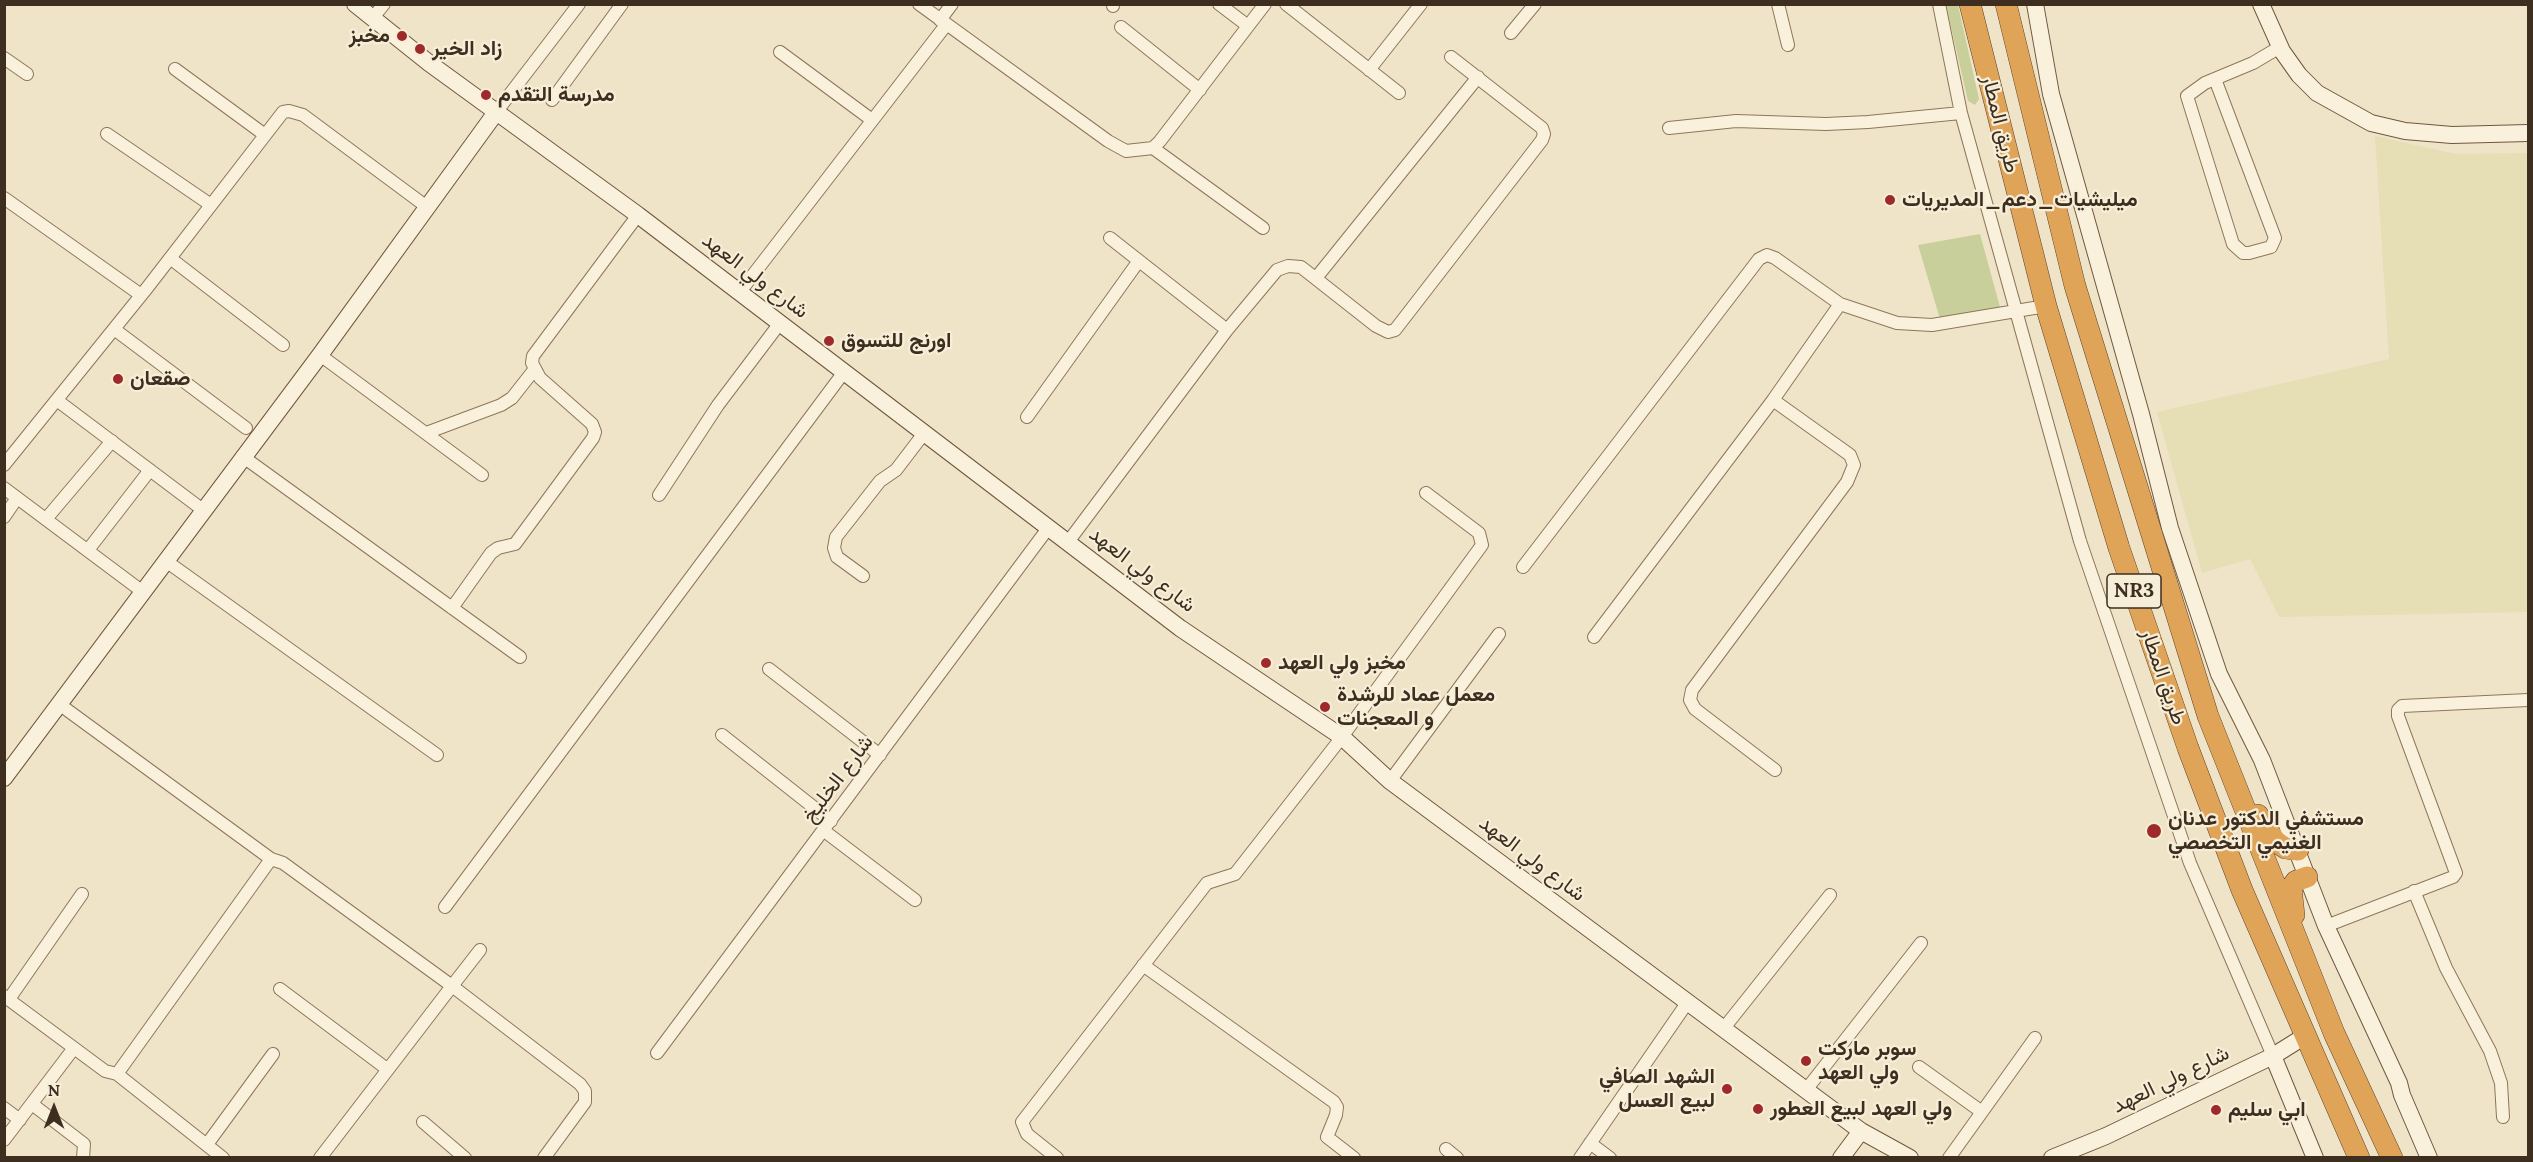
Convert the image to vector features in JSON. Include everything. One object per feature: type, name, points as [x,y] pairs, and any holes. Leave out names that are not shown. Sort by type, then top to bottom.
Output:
[{"type":"highway","name":"طريق المطار","points":[[1970,4],[2046,306],[2119,548],[2188,748],[2242,890],[2359,1158]]},
{"type":"highway","name":"طريق المطار","points":[[2006,4],[2075,286],[2139,500],[2208,716],[2334,1033],[2392,1158]]},
{"type":"highway","points":[[2220,747],[2271,837],[2285,848],[2298,850]]},
{"type":"highway","points":[[2300,948],[2290,893],[2296,881],[2307,877]]},
{"type":"street","name":"شارع ولي العهد","points":[[354,4],[638,214],[1180,628],[1342,737],[1390,781],[1687,1003],[1861,1131],[1910,1158]]},
{"type":"street","points":[[372,19],[384,4]]},
{"type":"street","points":[[5,777],[242,456],[320,355],[497,111],[579,4]]},
{"type":"street","points":[[552,100],[622,4]]},
{"type":"street","points":[[919,4],[1108,141],[1126,151],[1153,148],[1263,228]]},
{"type":"street","points":[[739,292],[872,120],[943,22],[952,4]]},
{"type":"street","points":[[1219,4],[1248,26]]},
{"type":"street","points":[[1153,148],[1265,4]]},
{"type":"street","points":[[1286,4],[1399,93]]},
{"type":"street","points":[[1370,70],[1420,4]]},
{"type":"street","points":[[1511,33],[1535,4]]},
{"type":"street","points":[[1778,4],[1788,45]]},
{"type":"street","points":[[1939,4],[1961,113],[2080,542],[2190,863],[2315,1158]]},
{"type":"street","points":[[2035,4],[2051,94],[2141,414],[2170,528],[2219,674],[2262,760],[2326,926],[2399,1083],[2429,1158]]},
{"type":"street","points":[[2261,4],[2280,47],[2299,75],[2317,93],[2371,123],[2404,131],[2452,135],[2529,133]]},
{"type":"street","points":[[1121,27],[1200,90]]},
{"type":"street","points":[[2215,79],[2275,238],[2271,247],[2249,253],[2243,254],[2233,244],[2187,103],[2187,96],[2191,91],[2215,79],[2253,63],[2280,47]]},
{"type":"street","points":[[780,52],[872,120]]},
{"type":"street","points":[[1068,542],[1227,330],[1277,270],[1288,266],[1301,267],[1376,326],[1388,332],[1395,330],[1542,140],[1544,134],[1542,128],[1451,57]]},
{"type":"street","points":[[4,58],[27,74]]},
{"type":"street","points":[[175,69],[265,135]]},
{"type":"street","points":[[1316,278],[1478,77]]},
{"type":"street","points":[[4,465],[141,295],[283,112],[289,111],[303,115],[427,207]]},
{"type":"street","points":[[1669,128],[1736,121],[1826,124],[1868,122],[1961,113]]},
{"type":"street","points":[[107,134],[211,205]]},
{"type":"street","points":[[4,198],[141,295]]},
{"type":"street","points":[[452,608],[491,553],[498,548],[515,544],[556,491],[596,432],[592,424],[540,378],[534,370],[533,356],[638,214]]},
{"type":"street","points":[[1110,238],[1227,330]]},
{"type":"street","points":[[1523,567],[1759,259],[1767,255],[1775,258],[1840,304],[1875,317],[1913,326],[1973,320],[2046,306]]},
{"type":"street","points":[[170,258],[283,345]]},
{"type":"street","points":[[1027,417],[1138,262]]},
{"type":"street","points":[[1594,637],[1773,400],[1840,304]]},
{"type":"street","points":[[659,495],[718,405],[780,323]]},
{"type":"street","points":[[114,329],[246,428]]},
{"type":"street","points":[[320,355],[482,475]]},
{"type":"street","points":[[426,433],[501,405],[512,398],[534,370]]},
{"type":"street","points":[[445,908],[844,372]]},
{"type":"street","points":[[58,400],[203,510]]},
{"type":"street","points":[[1773,400],[1850,456],[1854,465],[1848,482],[1692,690],[1690,700],[1695,709],[1775,770]]},
{"type":"street","points":[[863,576],[837,557],[834,548],[836,537],[880,481],[896,470],[925,432]]},
{"type":"street","points":[[46,519],[112,441]]},
{"type":"street","points":[[242,456],[520,657]]},
{"type":"street","points":[[88,550],[150,470]]},
{"type":"street","points":[[4,488],[143,592]]},
{"type":"street","points":[[1057,1158],[1027,1134],[1022,1122],[1206,883],[1235,874],[1342,737],[1482,545],[1479,533],[1426,493]]},
{"type":"street","points":[[4,518],[17,498]]},
{"type":"street","name":"شارع الخليخ","points":[[657,1053],[1049,527]]},
{"type":"street","points":[[166,561],[437,755]]},
{"type":"street","points":[[1390,781],[1499,634]]},
{"type":"street","points":[[769,669],[880,755]]},
{"type":"street","points":[[2326,926],[2453,877],[2456,868],[2398,716],[2398,710],[2402,706],[2529,700]]},
{"type":"street","points":[[59,704],[271,860],[283,863],[452,986],[580,1084],[585,1091],[585,1102],[544,1158]]},
{"type":"street","points":[[722,735],[915,900]]},
{"type":"street","points":[[117,1074],[271,860]]},
{"type":"street","points":[[2414,891],[2445,968],[2490,1051],[2501,1083],[2503,1116]]},
{"type":"street","points":[[82,894],[7,998],[105,1071],[117,1074],[208,1143],[223,1158]]},
{"type":"street","points":[[1724,1028],[1830,895]]},
{"type":"street","points":[[1806,1090],[1921,943]]},
{"type":"street","points":[[320,1158],[480,950]]},
{"type":"street","points":[[1143,965],[1334,1102],[1337,1107],[1336,1115],[1327,1137],[1354,1158]]},
{"type":"street","points":[[280,990],[387,1069]]},
{"type":"street","points":[[1580,1158],[1687,1003]]},
{"type":"street","name":"شارع ولي العهد","points":[[2052,1158],[2106,1136],[2273,1056],[2305,1036]]},
{"type":"street","points":[[1949,1158],[2036,1038]]},
{"type":"street","points":[[4,1140],[74,1048]]},
{"type":"street","points":[[208,1143],[273,1054]]},
{"type":"street","points":[[1919,1067],[1982,1112]]},
{"type":"street","points":[[2399,1083],[2408,1091],[2442,1158]]},
{"type":"street","points":[[32,1104],[81,1141],[86,1147],[83,1158]]},
{"type":"street","points":[[4,1108],[20,1120]]},
{"type":"street","points":[[423,1122],[465,1158]]},
{"type":"street","points":[[1841,1158],[1861,1131]]},
{"type":"street","points":[[1590,1143],[1610,1158]]},
{"type":"street","points":[[1446,1149],[1457,1158]]},
{"type":"shaded area","points":[[2375,136],[2456,154],[2528,153],[2528,612],[2279,617],[2250,559],[2202,573],[2157,412],[2389,359]]},
{"type":"green space","points":[[1946,5],[1958,5],[1979,99],[1975,105],[1968,101]]},
{"type":"green space","points":[[1980,234],[2000,307],[1940,319],[1918,245]]},
{"type":"place","name":"مخبز","points":[[402,36]]},
{"type":"place","name":"زاد الخير","points":[[420,49]]},
{"type":"place","name":"مدرسة التقدم","points":[[486,95]]},
{"type":"place","name":"ميليشيات_دعم_المديريات","points":[[1890,200]]},
{"type":"place","name":"اورنج للتسوق","points":[[829,341]]},
{"type":"place","name":"صقعان","points":[[118,379]]},
{"type":"place","name":"مخبز ولي العهد","points":[[1266,663]]},
{"type":"place","name":"معمل عماد للرشدة و المعجنات","points":[[1325,707]]},
{"type":"place","name":"مستشفي الدكتور عدنان الغنيمي التخصصي","points":[[2154,831]]},
{"type":"place","name":"سوبر ماركت ولي العهد","points":[[1806,1061]]},
{"type":"place","name":"الشهد الصافي لبيع العسل","points":[[1727,1089]]},
{"type":"place","name":"ولي العهد لبيع العطور","points":[[1758,1109]]},
{"type":"place","name":"ابي سليم","points":[[2216,1110]]}]
